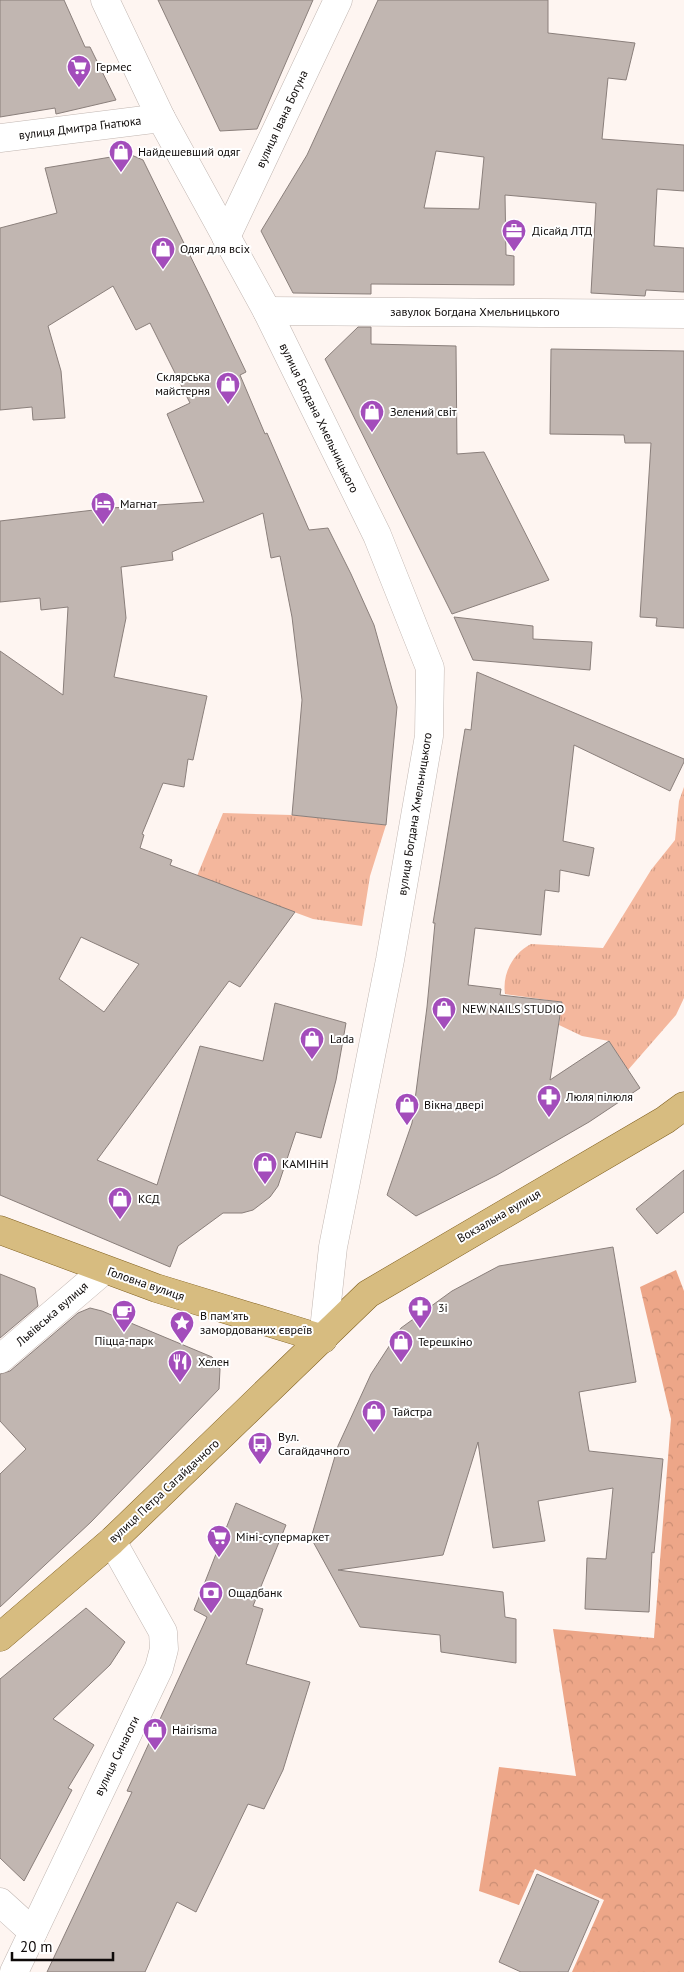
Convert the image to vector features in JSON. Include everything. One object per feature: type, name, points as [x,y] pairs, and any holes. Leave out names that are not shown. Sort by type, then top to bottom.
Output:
[{"type":"main road","name":"Вокзальна вулиця","points":[[323,1339],[368,1294],[665,1120],[684,1106]]},
{"type":"main road","name":"Головна вулиця","points":[[0,1230],[104,1270],[323,1339]]},
{"type":"main road","name":"вулиця Петра Сагайдачного","points":[[0,1638],[112,1541],[323,1339]]},
{"type":"street","points":[[105,0],[161,118]]},
{"type":"street","name":"вулиця Івана Богуна","points":[[226,237],[338,0]]},
{"type":"street","name":"вулиця Дмитра Гнатюка","points":[[0,138],[161,118]]},
{"type":"street","name":"вулиця Богдана Хмельницького","points":[[161,118],[267,311],[377,535],[430,668],[429,736],[390,960],[332,1247],[323,1339]]},
{"type":"street","name":"завулок Богдана Хмельницького","points":[[267,311],[684,314]]},
{"type":"street","name":"Львівська вулиця","points":[[0,1359],[104,1270]]},
{"type":"street","name":"вулиця Синагоги","points":[[14,1972],[159,1668],[164,1649],[163,1632],[112,1541]]},
{"type":"street","points":[[0,1902],[32,1932]]},
{"type":"green space","points":[[684,787],[684,998],[676,1015],[628,1070],[609,1041],[582,1036],[559,1025],[562,1002],[505,994],[505,979],[514,959],[531,944],[603,948],[651,870],[675,840],[679,801]]},
{"type":"green space","points":[[223,813],[292,815],[386,825],[370,876],[362,926],[313,919],[197,876]]},
{"type":"green space","points":[[676,1270],[684,1291],[684,1972],[572,1972],[604,1900],[535,1869],[519,1905],[479,1891],[499,1767],[576,1776],[553,1629],[654,1638],[671,1419],[640,1287]]},
{"type":"building","points":[[0,0],[64,0],[85,47],[90,47],[116,100],[56,114],[55,108],[0,117]]},
{"type":"building","points":[[158,0],[313,0],[257,129],[220,131]]},
{"type":"building","points":[[378,0],[548,0],[548,33],[635,43],[626,80],[608,78],[602,139],[684,145],[684,191],[657,189],[654,246],[684,248],[684,292],[646,290],[645,296],[591,293],[596,203],[505,195],[506,255],[514,256],[514,285],[371,284],[371,294],[293,293],[261,231],[307,155]],"holes":[[[436,151],[484,157],[479,209],[424,208]]]},
{"type":"building","points":[[129,154],[143,160],[246,372],[240,375],[309,530],[328,528],[351,574],[374,625],[397,707],[386,825],[292,815],[302,700],[292,617],[280,556],[271,558],[263,513],[172,552],[173,560],[121,567],[126,618],[114,677],[207,696],[193,760],[188,759],[184,787],[163,783],[142,834],[144,835],[140,848],[172,860],[170,865],[295,912],[240,987],[229,981],[97,1160],[157,1185],[200,1046],[263,1061],[275,1003],[346,1023],[336,1080],[321,1138],[296,1132],[278,1186],[270,1197],[253,1210],[242,1213],[223,1213],[178,1246],[170,1267],[0,1195],[0,651],[63,695],[68,607],[41,610],[40,598],[0,602],[0,521],[111,508],[204,502],[167,414],[190,403],[150,323],[136,330],[113,286],[48,326],[61,371],[65,418],[33,420],[32,407],[0,410],[0,228],[57,213],[45,168]],"holes":[[[81,937],[139,964],[104,1012],[59,979]]]},
{"type":"building","points":[[358,327],[371,327],[371,344],[456,346],[457,454],[484,452],[549,580],[452,614],[325,359]]},
{"type":"building","points":[[551,349],[684,351],[684,628],[656,626],[657,618],[640,617],[651,443],[625,443],[624,435],[550,434]]},
{"type":"building","points":[[454,617],[533,626],[533,639],[592,642],[590,670],[473,660]]},
{"type":"building","points":[[477,672],[684,759],[684,762],[670,791],[574,745],[563,841],[594,848],[589,876],[560,870],[559,892],[545,890],[541,935],[475,928],[468,985],[501,989],[500,995],[562,1002],[550,1080],[609,1041],[640,1088],[589,1122],[497,1175],[416,1216],[387,1195],[412,1123],[427,1007],[435,923],[433,923],[465,729],[471,730]]},
{"type":"building","points":[[684,1170],[684,1212],[657,1234],[636,1209]]},
{"type":"building","points":[[613,1247],[636,1382],[579,1392],[589,1451],[663,1459],[654,1553],[652,1552],[649,1612],[585,1609],[587,1558],[606,1559],[613,1488],[538,1501],[545,1541],[493,1548],[478,1442],[443,1555],[338,1570],[503,1592],[505,1617],[516,1619],[516,1663],[441,1652],[440,1635],[360,1627],[311,1538],[338,1446],[371,1374],[401,1328],[452,1291],[499,1266]]},
{"type":"building","points":[[0,1274],[35,1288],[38,1306],[0,1338]]},
{"type":"building","points":[[90,1308],[102,1311],[212,1357],[220,1369],[219,1389],[91,1522],[0,1607],[0,1474],[26,1449],[0,1421],[0,1374],[10,1371],[78,1313]]},
{"type":"building","points":[[236,1503],[286,1525],[253,1606],[263,1609],[246,1664],[310,1682],[283,1770],[264,1809],[248,1804],[196,1912],[177,1902],[145,1972],[47,1972],[132,1792],[127,1791],[207,1617],[194,1610]]},
{"type":"building","points":[[86,1608],[125,1642],[110,1665],[53,1719],[94,1745],[68,1788],[72,1790],[24,1881],[0,1858],[0,1679]]},
{"type":"building","points":[[537,1874],[599,1901],[568,1972],[521,1972],[499,1962]]},
{"type":"place","name":"Гермес","points":[[79,88]]},
{"type":"place","name":"Найдешевший одяг","points":[[121,173]]},
{"type":"place","name":"Дісайд ЛТД","points":[[514,252]]},
{"type":"place","name":"Одяг для всіх","points":[[163,270]]},
{"type":"place","name":"Склярська майстерня","points":[[228,405]]},
{"type":"place","name":"Зелений світ","points":[[372,433]]},
{"type":"place","name":"Магнат","points":[[103,525]]},
{"type":"place","name":"NEW NAILS STUDIO","points":[[444,1030]]},
{"type":"place","name":"Lada","points":[[312,1060]]},
{"type":"place","name":"Люля пілюля","points":[[549,1118]]},
{"type":"place","name":"Вікна двері","points":[[407,1126]]},
{"type":"place","name":"КАМІНіН","points":[[265,1185]]},
{"type":"place","name":"КСД","points":[[120,1220]]},
{"type":"place","name":"3і","points":[[420,1329]]},
{"type":"place","name":"Піцца-парк","points":[[124,1333]]},
{"type":"place","name":"В пам'ять замордованих євреїв","points":[[182,1344]]},
{"type":"place","name":"Терешкіно","points":[[401,1363]]},
{"type":"place","name":"Хелен","points":[[180,1383]]},
{"type":"place","name":"Тайстра","points":[[374,1433]]},
{"type":"place","name":"Вул. Сагайдачного","points":[[260,1465]]},
{"type":"place","name":"Міні-супермаркет","points":[[219,1558]]},
{"type":"place","name":"Ощадбанк","points":[[211,1614]]},
{"type":"place","name":"Hairisma","points":[[155,1751]]}]
